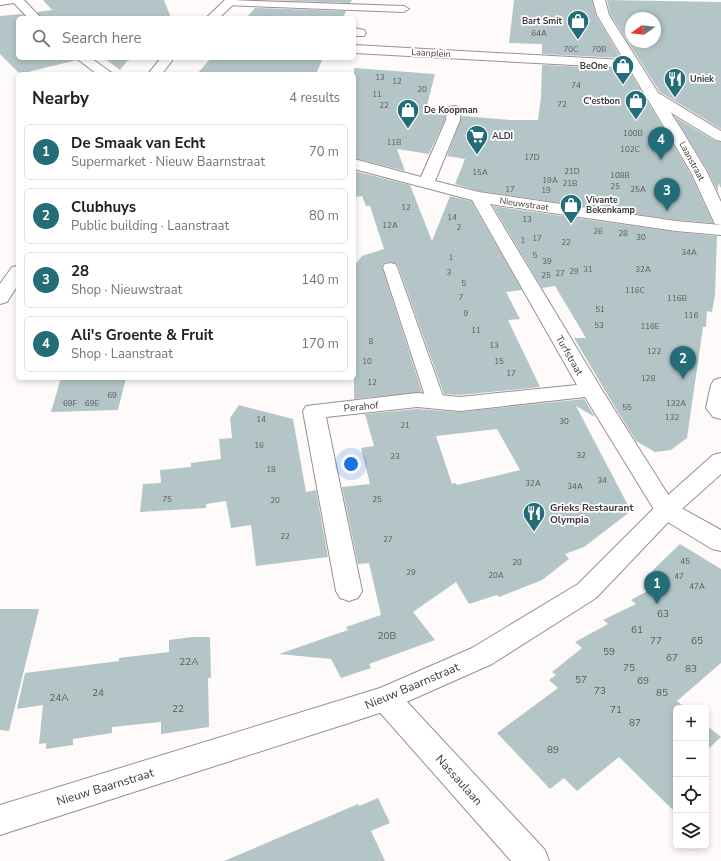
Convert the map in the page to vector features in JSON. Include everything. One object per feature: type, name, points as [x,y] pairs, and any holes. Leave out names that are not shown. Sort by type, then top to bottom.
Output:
[{"type":"street","points":[[0,2],[12,0]]},
{"type":"street","points":[[18,0],[34,16]]},
{"type":"street","name":"Laanstraat","points":[[599,0],[603,15],[655,97],[699,172],[721,220]]},
{"type":"street","points":[[214,16],[230,2]]},
{"type":"street","name":"Laanplein","points":[[356,49],[633,64]]},
{"type":"street","points":[[85,60],[103,72]]},
{"type":"street","points":[[157,72],[166,60]]},
{"type":"street","points":[[655,97],[721,137]]},
{"type":"street","points":[[426,184],[453,120],[454,110]]},
{"type":"street","name":"Nieuwstraat","points":[[356,165],[478,197],[676,226],[721,230]]},
{"type":"street","name":"Turfstraat","points":[[478,197],[591,390],[666,510]]},
{"type":"street","points":[[0,298],[16,274]]},
{"type":"street","points":[[721,385],[717,408],[721,412]]},
{"type":"street","name":"Perahof","points":[[349,591],[314,411],[417,400],[460,404],[591,390]]},
{"type":"street","name":"Nieuw Baarnstraat","points":[[0,820],[386,699],[482,656],[587,591],[666,510],[721,461]]},
{"type":"street","points":[[666,510],[721,542]]},
{"type":"street","name":"Nassaulaan","points":[[386,699],[533,861]]},
{"type":"lane","points":[[230,2],[404,10]]},
{"type":"lane","points":[[390,267],[436,402]]},
{"type":"building","points":[[43,0],[164,0],[170,16],[40,16],[37,12],[52,10]]},
{"type":"building","points":[[272,0],[352,0],[350,3]]},
{"type":"building","points":[[514,0],[592,0],[596,16],[621,58],[542,54],[542,44],[509,43]]},
{"type":"building","points":[[607,0],[721,2],[721,129],[660,92],[632,48],[661,48],[661,12],[625,12],[625,37],[610,14]]},
{"type":"building","points":[[255,8],[346,11],[344,16],[248,16]]},
{"type":"building","points":[[22,14],[24,16],[16,16],[16,60],[77,60],[28,72],[18,72],[0,54],[0,16]]},
{"type":"building","points":[[107,60],[131,60],[127,61],[120,70]]},
{"type":"building","points":[[209,60],[322,60],[317,72],[199,72]]},
{"type":"building","points":[[542,65],[628,69],[690,173],[713,223],[676,220],[479,191],[455,184],[465,159],[447,156],[462,116],[510,120],[538,120],[541,97]]},
{"type":"building","points":[[354,68],[435,74],[425,113],[445,115],[445,120],[429,154],[397,149],[405,171],[356,159],[356,72],[354,72]]},
{"type":"building","points":[[675,117],[715,141],[721,142],[721,188],[718,183],[718,192],[708,171]]},
{"type":"building","points":[[356,172],[410,185],[432,241],[450,196],[471,201],[522,290],[506,292],[520,319],[508,320],[540,387],[460,395],[444,394],[398,266],[395,263],[390,262],[384,263],[382,267],[422,392],[354,399],[354,380],[356,380],[356,264],[362,256],[384,249],[370,206],[366,206],[362,196],[356,197]]},
{"type":"building","points":[[493,206],[676,232],[717,236],[715,295],[712,312],[707,311],[706,327],[703,327],[687,438],[671,450],[655,452],[636,441],[574,338],[586,338],[555,286],[542,288]]},
{"type":"building","points":[[60,380],[126,380],[118,410],[51,412]]},
{"type":"building","points":[[584,399],[595,417],[576,406],[631,511],[584,547],[565,554],[569,559],[542,580],[499,597],[497,595],[469,604],[456,582],[413,612],[435,640],[369,664],[371,668],[341,678],[331,659],[279,654],[348,630],[346,627],[381,615],[369,563],[358,564],[342,487],[370,484],[361,448],[374,446],[365,414],[417,409],[460,412]],"holes":[[[497,429],[520,470],[457,485],[456,483],[452,484],[436,436]]]},
{"type":"building","points":[[239,405],[293,419],[306,492],[316,490],[328,557],[256,566],[251,525],[231,528],[226,501],[206,504],[206,508],[140,512],[143,484],[161,483],[160,470],[191,467],[191,463],[221,459],[219,439],[232,438],[230,418]]},
{"type":"building","points":[[680,544],[721,569],[721,663],[677,701],[682,705],[673,705],[673,810],[619,757],[577,791],[564,778],[550,789],[497,733],[558,688],[549,680],[556,675],[552,672],[582,648],[575,642],[608,624],[603,620],[636,604],[631,600],[666,581],[652,571]]},
{"type":"building","points":[[0,609],[39,609],[9,731],[0,730]]},
{"type":"building","points":[[192,637],[210,637],[211,678],[208,678],[209,727],[161,734],[161,722],[112,727],[112,733],[73,739],[73,745],[46,749],[46,743],[39,744],[43,705],[17,709],[25,673],[119,661],[119,658],[169,652],[169,640]]},
{"type":"building","points":[[709,727],[721,737],[709,748]]},
{"type":"building","points":[[378,798],[390,823],[371,831],[385,861],[224,861],[358,804],[359,806]]},
{"type":"place","name":"Bart Smit","points":[[578,40]]},
{"type":"place","name":"BeOne","points":[[623,86]]},
{"type":"place","name":"Uniek","points":[[675,98]]},
{"type":"place","name":"C'estbon","points":[[636,120]]},
{"type":"place","name":"De Koopman","points":[[408,130]]},
{"type":"place","name":"ALDI","points":[[477,156]]},
{"type":"place","name":"Ali's Groente & Fruit","points":[[661,160]]},
{"type":"place","name":"28","points":[[667,211]]},
{"type":"place","name":"Vivante Bekenkamp","points":[[571,224]]},
{"type":"place","name":"Clubhuys","points":[[683,379]]},
{"type":"place","name":"Grieks Restaurant Olympia","points":[[534,532]]},
{"type":"place","name":"De Smaak van Echt","points":[[657,604]]}]
